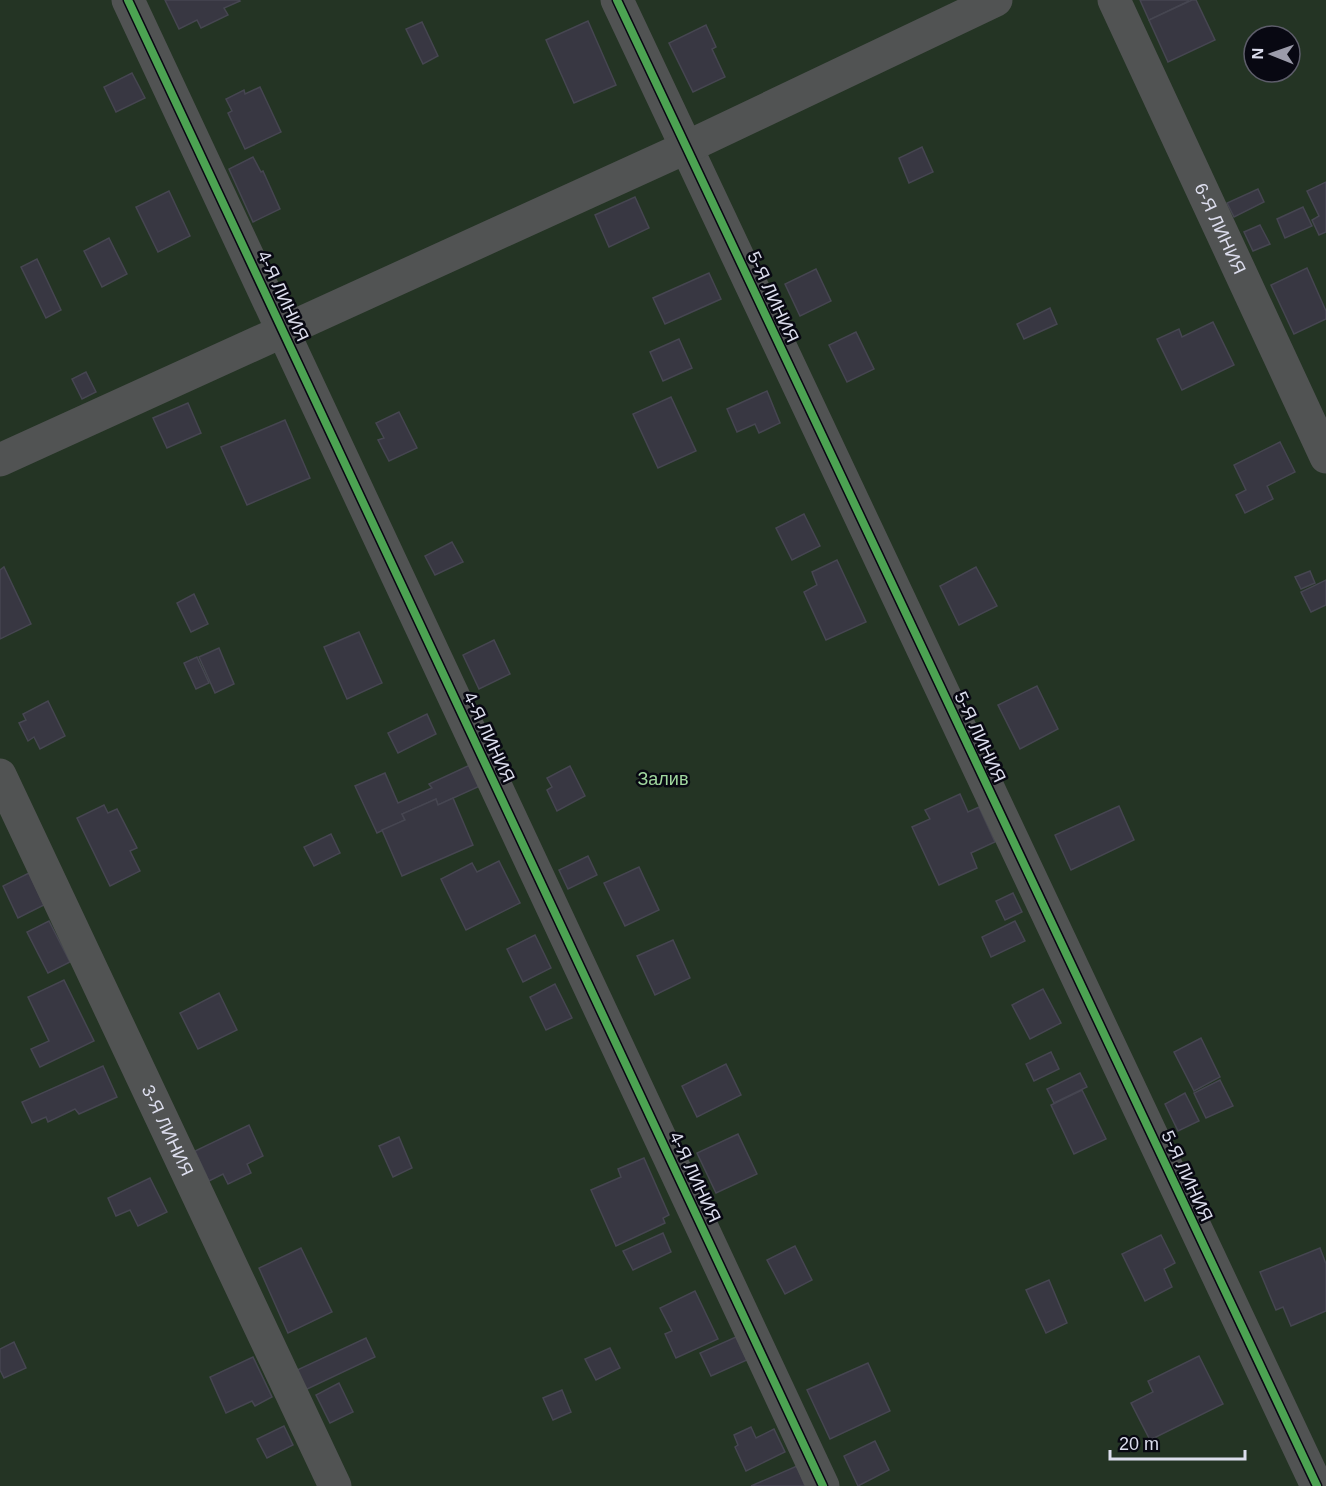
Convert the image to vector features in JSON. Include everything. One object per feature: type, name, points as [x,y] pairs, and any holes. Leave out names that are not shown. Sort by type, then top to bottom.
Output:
[{"type":"street","name":"4-Я ЛИНИЯ","points":[[128,0],[823,1486]]},
{"type":"street","name":"5-Я ЛИНИЯ","points":[[617,0],[1317,1486]]},
{"type":"street","points":[[0,460],[685,148],[996,0]]},
{"type":"street","name":"6-Я ЛИНИЯ","points":[[1113,0],[1326,457]]},
{"type":"street","name":"3-Я ЛИНИЯ","points":[[0,775],[335,1486]]},
{"type":"green space","name":"Залив","points":[[0,0],[1326,0],[1326,1486],[0,1486]]},
{"type":"building","points":[[165,0],[240,1],[224,8],[228,15],[201,28],[197,20],[179,29]]},
{"type":"building","points":[[1140,0],[1188,0],[1189,1],[1149,20]]},
{"type":"building","points":[[1196,0],[1215,40],[1168,62],[1149,20]]},
{"type":"building","points":[[588,21],[616,85],[574,103],[546,40]]},
{"type":"building","points":[[422,22],[438,56],[423,64],[406,29]]},
{"type":"building","points":[[706,25],[716,47],[712,49],[725,77],[693,92],[669,43]]},
{"type":"building","points":[[132,73],[145,98],[116,112],[104,87]]},
{"type":"building","points":[[260,87],[281,132],[245,149],[228,113],[232,111],[226,99],[244,90],[245,94]]},
{"type":"building","points":[[922,147],[933,172],[909,183],[899,158]]},
{"type":"building","points":[[253,157],[261,172],[263,171],[280,209],[253,222],[229,169]]},
{"type":"building","points":[[1326,182],[1326,232],[1319,235],[1312,220],[1319,216],[1307,191]]},
{"type":"building","points":[[1258,189],[1264,202],[1234,217],[1227,203]]},
{"type":"building","points":[[169,191],[190,236],[158,252],[136,207]]},
{"type":"building","points":[[635,197],[649,228],[609,247],[595,215]]},
{"type":"building","points":[[1303,207],[1312,226],[1285,238],[1277,219]]},
{"type":"building","points":[[1260,225],[1270,244],[1253,251],[1244,232]]},
{"type":"building","points":[[109,238],[127,274],[102,287],[84,251]]},
{"type":"building","points":[[37,259],[61,310],[46,318],[21,267]]},
{"type":"building","points":[[1307,268],[1326,311],[1326,319],[1294,334],[1271,285]]},
{"type":"building","points":[[816,269],[831,301],[800,316],[785,284]]},
{"type":"building","points":[[709,273],[721,299],[665,324],[653,298]]},
{"type":"building","points":[[1050,308],[1057,324],[1024,339],[1017,324]]},
{"type":"building","points":[[1213,322],[1234,365],[1182,390],[1157,339],[1179,329],[1182,337]]},
{"type":"building","points":[[856,332],[874,369],[847,382],[829,345]]},
{"type":"building","points":[[679,339],[692,368],[663,381],[650,352]]},
{"type":"building","points":[[86,372],[96,392],[82,399],[72,379]]},
{"type":"building","points":[[767,391],[780,423],[759,433],[755,424],[737,432],[727,409]]},
{"type":"building","points":[[671,397],[696,451],[658,468],[633,414]]},
{"type":"building","points":[[188,403],[201,433],[167,448],[153,418]]},
{"type":"building","points":[[399,412],[417,448],[389,461],[378,440],[384,438],[376,423]]},
{"type":"building","points":[[285,420],[310,478],[247,505],[221,447]]},
{"type":"building","points":[[1280,442],[1295,472],[1267,486],[1273,499],[1245,513],[1236,495],[1246,490],[1234,465]]},
{"type":"building","points":[[804,514],[820,546],[792,560],[776,528]]},
{"type":"building","points":[[452,542],[463,562],[435,575],[425,556]]},
{"type":"building","points":[[837,560],[866,622],[826,640],[804,592],[817,585],[812,572]]},
{"type":"building","points":[[4,567],[31,624],[0,639],[0,570]]},
{"type":"building","points":[[976,567],[997,606],[959,625],[940,586]]},
{"type":"building","points":[[1310,571],[1315,583],[1301,589],[1295,577]]},
{"type":"building","points":[[1326,580],[1326,605],[1311,612],[1301,592]]},
{"type":"building","points":[[194,594],[208,624],[191,632],[177,603]]},
{"type":"building","points":[[359,632],[382,683],[347,699],[324,647]]},
{"type":"building","points":[[494,640],[510,674],[479,689],[463,655]]},
{"type":"building","points":[[219,648],[234,684],[215,693],[199,657]]},
{"type":"building","points":[[197,657],[209,683],[196,689],[184,663]]},
{"type":"building","points":[[1037,686],[1058,729],[1020,749],[998,705]]},
{"type":"building","points":[[48,701],[65,736],[40,749],[34,737],[28,741],[19,723],[26,720],[23,714]]},
{"type":"building","points":[[427,714],[436,734],[398,753],[388,733]]},
{"type":"building","points":[[470,765],[480,786],[438,805],[436,799],[402,814],[405,820],[377,833],[355,786],[385,773],[398,803],[432,788],[429,784]]},
{"type":"building","points":[[570,766],[585,796],[557,811],[547,790],[552,787],[547,778]]},
{"type":"building","points":[[960,794],[968,812],[979,807],[995,842],[971,853],[977,868],[939,885],[912,827],[930,819],[925,810]]},
{"type":"building","points":[[453,798],[473,845],[402,876],[382,830],[405,820],[402,814],[436,799],[438,805]]},
{"type":"building","points":[[104,805],[108,813],[117,809],[137,848],[130,851],[140,871],[110,886],[77,818]]},
{"type":"building","points":[[1119,806],[1134,840],[1071,870],[1055,835]]},
{"type":"building","points":[[331,834],[340,853],[314,866],[304,847]]},
{"type":"building","points":[[588,856],[597,875],[568,889],[559,870]]},
{"type":"building","points":[[499,861],[520,903],[466,930],[441,879],[472,863],[477,872]]},
{"type":"building","points":[[639,867],[659,910],[625,926],[604,883]]},
{"type":"building","points":[[29,873],[44,905],[18,918],[3,886]]},
{"type":"building","points":[[1013,893],[1022,912],[1005,920],[996,901]]},
{"type":"building","points":[[49,921],[70,962],[48,973],[27,932]]},
{"type":"building","points":[[1015,921],[1025,941],[991,957],[982,937]]},
{"type":"building","points":[[535,935],[551,968],[523,982],[507,949]]},
{"type":"building","points":[[673,940],[690,978],[655,995],[637,956]]},
{"type":"building","points":[[64,980],[94,1041],[40,1067],[31,1049],[49,1041],[28,997]]},
{"type":"building","points":[[555,984],[572,1018],[546,1030],[530,997]]},
{"type":"building","points":[[1043,989],[1061,1023],[1030,1039],[1012,1005]]},
{"type":"building","points":[[219,993],[237,1030],[198,1049],[180,1013]]},
{"type":"building","points":[[1201,1038],[1220,1077],[1194,1091],[1174,1052]]},
{"type":"building","points":[[1051,1052],[1059,1069],[1034,1081],[1026,1064]]},
{"type":"building","points":[[726,1064],[741,1095],[697,1117],[682,1086]]},
{"type":"building","points":[[103,1066],[117,1097],[79,1114],[75,1109],[48,1122],[46,1117],[32,1123],[22,1102]]},
{"type":"building","points":[[1080,1073],[1087,1087],[1054,1103],[1047,1089]]},
{"type":"building","points":[[1220,1080],[1233,1106],[1206,1118],[1194,1093]]},
{"type":"building","points":[[1082,1090],[1106,1139],[1074,1154],[1051,1105]]},
{"type":"building","points":[[1185,1093],[1199,1121],[1178,1131],[1165,1104]]},
{"type":"building","points":[[249,1125],[263,1156],[247,1164],[251,1173],[228,1184],[223,1174],[209,1181],[195,1151]]},
{"type":"building","points":[[738,1134],[757,1174],[716,1193],[697,1153]]},
{"type":"building","points":[[399,1137],[412,1168],[393,1177],[379,1146]]},
{"type":"building","points":[[644,1158],[669,1215],[663,1218],[665,1223],[616,1246],[591,1190],[621,1177],[618,1169]]},
{"type":"building","points":[[150,1178],[167,1212],[138,1226],[130,1210],[116,1216],[108,1198]]},
{"type":"building","points":[[663,1233],[671,1252],[633,1270],[623,1251]]},
{"type":"building","points":[[1161,1235],[1175,1263],[1164,1269],[1172,1287],[1145,1301],[1122,1254]]},
{"type":"building","points":[[795,1246],[812,1280],[785,1294],[767,1260]]},
{"type":"building","points":[[301,1248],[332,1312],[288,1333],[259,1268]]},
{"type":"building","points":[[1320,1248],[1326,1264],[1326,1311],[1291,1326],[1283,1307],[1276,1310],[1260,1272]]},
{"type":"building","points":[[1049,1280],[1067,1323],[1046,1333],[1026,1290]]},
{"type":"building","points":[[695,1291],[718,1339],[676,1358],[665,1334],[672,1331],[660,1308]]},
{"type":"building","points":[[736,1337],[747,1360],[711,1376],[700,1353]]},
{"type":"building","points":[[366,1338],[375,1357],[305,1390],[295,1371]]},
{"type":"building","points":[[14,1342],[26,1368],[4,1378],[0,1370],[0,1349]]},
{"type":"building","points":[[610,1348],[620,1368],[596,1380],[585,1359]]},
{"type":"building","points":[[1199,1356],[1223,1404],[1150,1440],[1131,1403],[1153,1392],[1148,1381]]},
{"type":"building","points":[[253,1357],[272,1397],[255,1406],[252,1401],[226,1413],[210,1377]]},
{"type":"building","points":[[868,1363],[890,1411],[830,1439],[807,1390]]},
{"type":"building","points":[[339,1383],[353,1412],[330,1423],[316,1395]]},
{"type":"building","points":[[562,1390],[571,1412],[553,1420],[543,1398]]},
{"type":"building","points":[[284,1426],[293,1445],[267,1458],[257,1439]]},
{"type":"building","points":[[751,1427],[756,1438],[774,1429],[785,1452],[746,1471],[735,1447],[738,1445],[734,1435]]},
{"type":"building","points":[[875,1441],[889,1470],[858,1486],[844,1456]]},
{"type":"building","points":[[797,1466],[805,1486],[751,1486]]},
{"type":"cycle path","points":[[128,0],[823,1486]]},
{"type":"cycle path","points":[[617,0],[1317,1486]]}]
